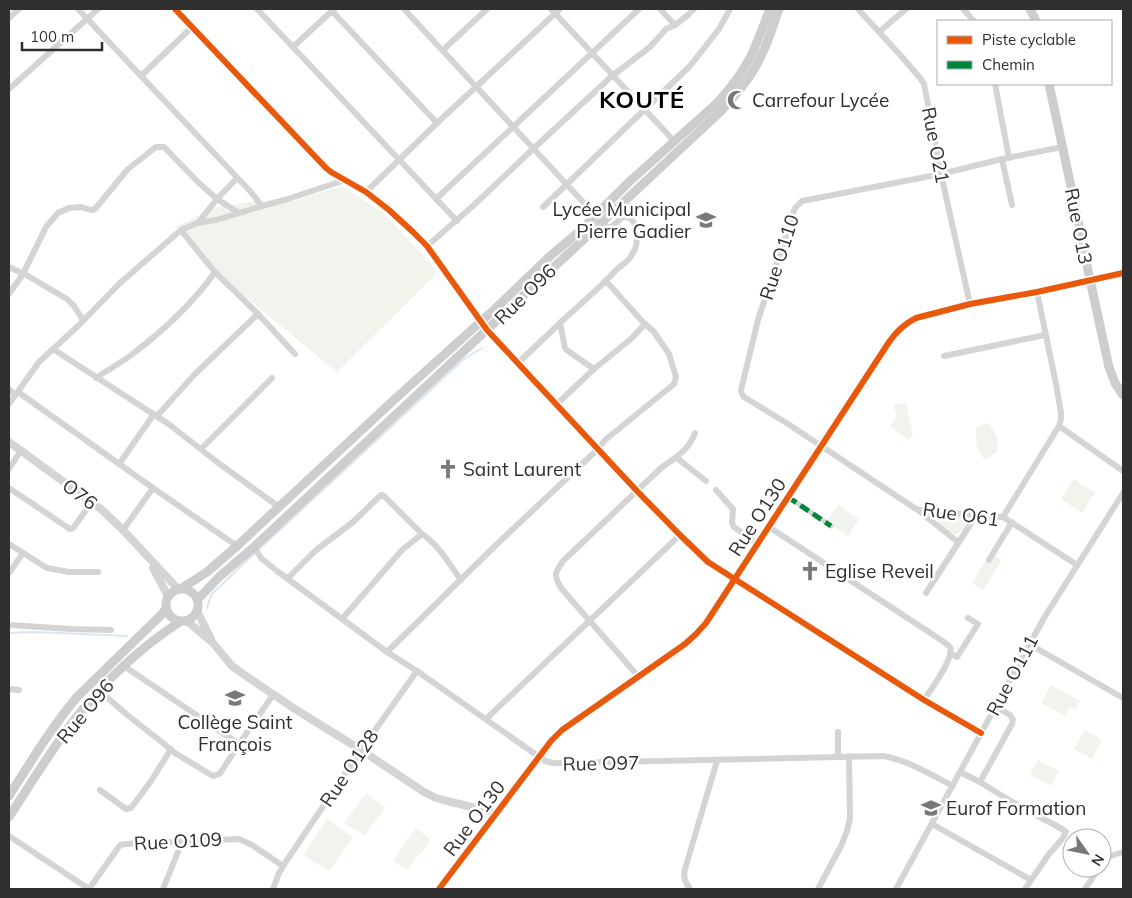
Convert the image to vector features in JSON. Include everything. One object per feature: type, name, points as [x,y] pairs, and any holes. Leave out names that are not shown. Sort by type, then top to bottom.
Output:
[{"type":"main road","name":"Rue O96","points":[[180,588],[207,572],[237,546],[548,258],[599,218],[629,182],[675,142],[728,91],[750,58],[770,9]]},
{"type":"main road","name":"Rue O96","points":[[198,599],[219,577],[254,547],[487,330],[599,218],[729,103],[754,70],[762,55],[779,9]]},
{"type":"main road","name":"Rue O13","points":[[1049,85],[1109,367],[1115,383],[1123,395]]},
{"type":"main road","points":[[180,588],[186,588],[193,592],[198,599],[199,607],[193,617],[184,621],[173,618],[166,609],[168,596],[174,590],[180,588]]},
{"type":"main road","name":"Rue O96","points":[[9,796],[65,711],[166,609]]},
{"type":"main road","name":"Rue O96","points":[[9,817],[75,719],[100,690],[161,634],[184,621]]},
{"type":"street","points":[[9,18],[19,9]]},
{"type":"street","points":[[78,9],[238,178],[262,206]]},
{"type":"street","points":[[9,88],[98,9]]},
{"type":"street","points":[[175,9],[326,168],[366,192],[401,220],[427,246],[487,330],[638,491],[708,562],[924,700],[981,733]]},
{"type":"street","points":[[257,9],[457,221]]},
{"type":"street","points":[[404,9],[607,227],[611,227],[624,216],[627,216],[635,223],[638,231],[636,249],[627,262],[616,270],[606,282],[518,363]]},
{"type":"street","points":[[443,50],[487,9]]},
{"type":"street","points":[[436,199],[639,9]]},
{"type":"street","points":[[660,9],[675,25]]},
{"type":"street","points":[[427,246],[457,221],[612,76],[650,46],[666,29],[675,25],[694,9]]},
{"type":"street","points":[[543,207],[695,60],[719,28],[730,9]]},
{"type":"street","name":"Rue O21","points":[[858,9],[880,31],[924,84],[941,174],[970,304]]},
{"type":"street","points":[[880,31],[906,9]]},
{"type":"street","points":[[964,9],[973,20]]},
{"type":"street","points":[[293,47],[333,10],[438,123]]},
{"type":"street","points":[[366,192],[556,10],[591,53],[675,142]]},
{"type":"street","points":[[140,76],[192,27]]},
{"type":"street","points":[[995,85],[1012,205]]},
{"type":"street","points":[[9,294],[23,274],[46,227],[58,213],[81,206],[90,210],[95,209],[128,169],[156,147],[164,147],[200,184],[239,213]]},
{"type":"street","name":"Rue O110","points":[[821,446],[744,397],[741,390],[758,320],[795,208],[802,201],[941,174],[1062,147]]},
{"type":"street","points":[[198,223],[238,178]]},
{"type":"street","points":[[9,404],[33,370],[82,320],[120,283],[181,230],[198,223],[216,220],[288,200],[345,180]]},
{"type":"street","points":[[181,230],[215,272],[295,354]]},
{"type":"street","points":[[9,267],[67,299],[74,306],[82,320]]},
{"type":"street","points":[[96,378],[134,354],[149,341],[183,309],[215,272]]},
{"type":"street","name":"Rue O130","points":[[439,889],[539,756],[562,730],[696,634],[706,623],[889,342],[907,322],[970,304],[1037,292],[1123,273]]},
{"type":"street","points":[[387,652],[598,449],[605,440],[674,384],[676,377],[670,356],[654,332],[606,282]]},
{"type":"street","points":[[1003,517],[1061,419],[1037,292]]},
{"type":"street","points":[[120,464],[155,415],[258,314]]},
{"type":"street","points":[[560,323],[565,348],[594,369]]},
{"type":"street","points":[[557,404],[594,369],[632,338],[645,324]]},
{"type":"street","points":[[944,356],[1045,335]]},
{"type":"street","points":[[53,350],[170,425],[279,507]]},
{"type":"street","points":[[201,449],[272,378]]},
{"type":"street","points":[[9,390],[120,464],[237,546]]},
{"type":"street","points":[[1058,426],[1123,471]]},
{"type":"street","points":[[638,676],[561,588],[555,576],[556,571],[563,561],[661,468],[677,458],[688,446],[695,433]]},
{"type":"street","name":"O76","points":[[9,442],[92,502],[123,530],[144,554]]},
{"type":"street","name":"Rue O61","points":[[821,446],[916,508],[926,511],[1003,517],[1077,565]]},
{"type":"street","points":[[9,469],[20,450]]},
{"type":"street","points":[[677,458],[706,481]]},
{"type":"street","points":[[9,488],[70,529],[73,528],[92,502]]},
{"type":"street","points":[[123,530],[153,488]]},
{"type":"street","points":[[716,490],[733,510],[732,523],[734,527],[758,544]]},
{"type":"street","name":"Rue O111","points":[[896,889],[1050,607],[1123,493]]},
{"type":"street","points":[[288,578],[316,551],[383,495],[428,538],[445,557],[461,580]]},
{"type":"street","points":[[788,497],[832,526]]},
{"type":"street","points":[[916,508],[958,542]]},
{"type":"street","points":[[926,593],[977,514]]},
{"type":"street","points":[[989,560],[1012,522]]},
{"type":"street","points":[[769,527],[944,642],[950,648],[947,662],[924,700]]},
{"type":"street","points":[[342,619],[402,550],[422,534]]},
{"type":"street","points":[[486,719],[680,535]]},
{"type":"street","points":[[9,544],[47,568],[69,572],[98,572]]},
{"type":"street","name":"Rue O97","points":[[254,547],[261,558],[268,564],[387,652],[545,761],[553,764],[884,756],[898,758],[912,764],[953,786]]},
{"type":"street","points":[[9,573],[23,553]]},
{"type":"street","points":[[144,554],[180,588]]},
{"type":"street","points":[[144,554],[160,578],[168,596]]},
{"type":"street","points":[[197,611],[212,643]]},
{"type":"street","points":[[950,653],[957,657],[978,624],[968,618]]},
{"type":"street","points":[[184,621],[212,643],[232,666],[273,695],[424,792],[436,798],[496,813]]},
{"type":"street","points":[[9,624],[110,630]]},
{"type":"street","points":[[1029,644],[1123,698]]},
{"type":"street","points":[[124,666],[239,744]]},
{"type":"street","name":"Rue O128","points":[[273,889],[283,866],[417,671]]},
{"type":"street","points":[[9,689],[19,690]]},
{"type":"street","points":[[100,690],[126,714],[171,749],[214,776],[221,772],[273,695]]},
{"type":"street","points":[[980,782],[1013,720],[1010,715],[996,707]]},
{"type":"street","points":[[838,732],[838,757]]},
{"type":"street","points":[[100,790],[126,809],[132,808],[171,749]]},
{"type":"street","points":[[818,889],[847,831],[850,818],[849,756]]},
{"type":"street","points":[[690,889],[684,877],[685,869],[717,760]]},
{"type":"street","points":[[960,772],[1066,832],[1025,889]]},
{"type":"street","points":[[932,824],[1031,880]]},
{"type":"street","points":[[9,836],[89,889]]},
{"type":"street","name":"Rue O109","points":[[89,889],[120,845],[126,844],[239,839],[252,845],[283,866]]},
{"type":"street","points":[[163,889],[182,842]]},
{"type":"street","points":[[1085,889],[1092,878]]},
{"type":"shaded area","points":[[342,186],[383,213],[430,262],[437,273],[337,372],[241,293],[175,227],[216,207],[249,202],[290,202]]},
{"type":"shaded area","points":[[906,403],[913,435],[909,440],[890,426],[897,416],[893,405]]},
{"type":"shaded area","points":[[987,423],[995,433],[998,443],[997,452],[986,460],[977,445],[976,427]]},
{"type":"shaded area","points":[[1074,479],[1095,493],[1082,513],[1061,499]]},
{"type":"shaded area","points":[[838,505],[859,519],[848,536],[827,522]]},
{"type":"shaded area","points":[[943,514],[966,517],[968,522],[963,530],[956,534],[949,533],[939,525],[939,518]]},
{"type":"shaded area","points":[[994,555],[1002,560],[983,590],[972,583],[986,560],[989,562]]},
{"type":"shaded area","points":[[1051,685],[1080,701],[1076,710],[1070,707],[1065,716],[1041,703]]},
{"type":"shaded area","points":[[1085,729],[1102,740],[1092,759],[1074,749]]},
{"type":"shaded area","points":[[1038,760],[1059,771],[1051,786],[1030,774]]},
{"type":"shaded area","points":[[366,793],[385,807],[365,836],[344,823]]},
{"type":"shaded area","points":[[327,819],[353,837],[329,871],[303,855]]},
{"type":"shaded area","points":[[416,828],[431,840],[407,870],[393,861]]},
{"type":"waterway","points":[[207,608],[211,595],[241,566],[464,359],[482,348]]},
{"type":"waterway","points":[[9,633],[36,632],[127,636]]},
{"type":"marked path","points":[[788,497],[831,526]]},
{"type":"cycle path","points":[[175,9],[326,168],[366,192],[389,210],[427,246],[487,330],[637,491],[708,562],[924,700],[981,733]]},
{"type":"cycle path","points":[[439,889],[551,741],[562,730],[685,644],[706,623],[889,342],[901,328],[916,318],[970,304],[1037,292],[1123,273]]},
{"type":"place","name":"Carrefour Lycée","points":[[737,100]]},
{"type":"place","name":"Lycée Municipal Pierre Gadier","points":[[706,220]]},
{"type":"place","name":"Saint Laurent","points":[[448,469]]},
{"type":"place","name":"Eglise Reveil","points":[[810,571]]},
{"type":"place","name":"Collège Saint François","points":[[235,698]]},
{"type":"place","name":"Eurof Formation","points":[[931,808]]},
{"type":"district","name":"KOUTÉ","points":[[642,100]]}]
